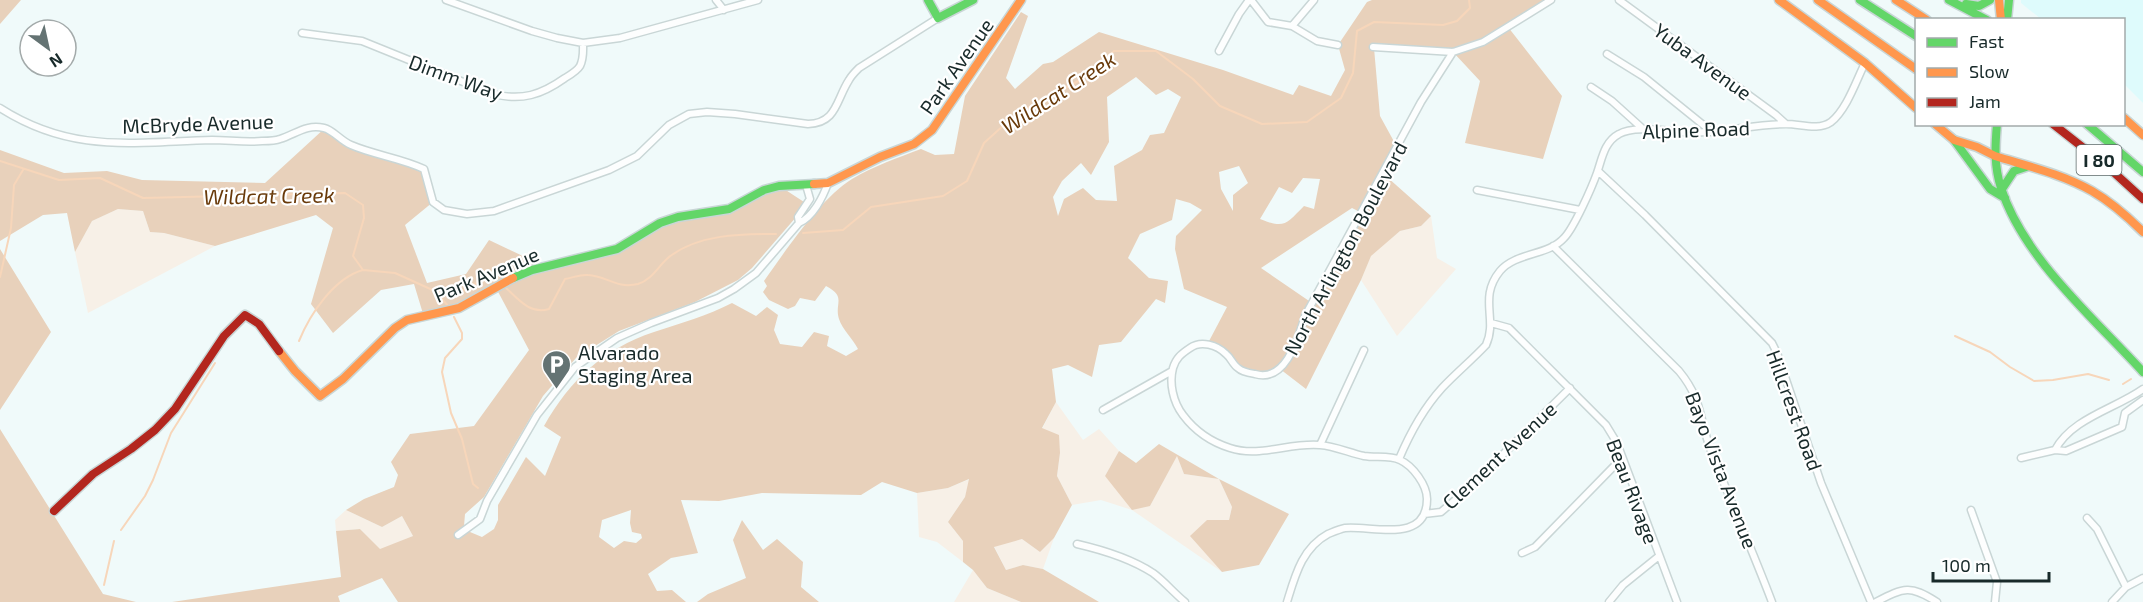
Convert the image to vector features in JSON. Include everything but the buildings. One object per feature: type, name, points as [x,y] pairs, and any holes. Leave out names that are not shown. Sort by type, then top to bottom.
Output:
[{"type":"main road","points":[[928,0],[938,18]]},
{"type":"main road","name":"McBryde Avenue","points":[[938,18],[973,0]]},
{"type":"main road","name":"Park Avenue","points":[[54,511],[93,474],[131,449],[175,409],[224,336],[245,315],[259,324],[295,371],[320,396],[343,379],[400,323],[459,308],[504,282],[544,266],[617,249],[660,223],[678,217],[729,208],[764,190],[779,186],[828,183],[880,157],[914,144],[932,130],[1021,0]]},
{"type":"main road","points":[[1779,0],[1865,63],[1915,106]]},
{"type":"main road","points":[[1818,0],[1915,68]]},
{"type":"main road","points":[[1860,0],[1915,35]]},
{"type":"main road","points":[[1896,0],[1924,18]]},
{"type":"main road","points":[[1951,0],[1976,7],[1990,0]]},
{"type":"main road","points":[[1951,0],[1983,18]]},
{"type":"main road","points":[[1999,0],[2000,18]]},
{"type":"main road","points":[[2007,18],[2009,0]]},
{"type":"main road","points":[[2125,119],[2143,135]]},
{"type":"main road","points":[[1937,126],[1954,140],[1990,189],[2004,194]]},
{"type":"main road","points":[[1997,126],[1995,156],[2004,194],[2026,239],[2049,268],[2143,372]]},
{"type":"main road","name":"I 80","points":[[2056,126],[2109,168],[2143,199]]},
{"type":"main road","name":"I 80","points":[[2088,126],[2143,172]]},
{"type":"main road","points":[[1954,140],[2091,191],[2122,211],[2143,232]]},
{"type":"main road","points":[[2004,194],[2013,171],[2027,166]]},
{"type":"street","points":[[446,0],[532,31],[583,43],[620,38],[758,0]]},
{"type":"street","points":[[716,0],[724,10]]},
{"type":"street","points":[[1219,51],[1239,14],[1250,0],[1268,22],[1292,26],[1317,41],[1338,45]]},
{"type":"street","points":[[1292,26],[1314,0]]},
{"type":"street","points":[[1373,47],[1453,52],[1483,42],[1551,0]]},
{"type":"street","name":"Yuba Avenue","points":[[1619,0],[1786,124]]},
{"type":"street","name":"McBryde Avenue","points":[[0,108],[13,117],[52,134],[98,143],[213,140],[260,142],[280,139],[304,128],[325,128],[350,145],[424,169],[433,202],[444,210],[467,214],[494,211],[609,170],[637,156],[669,125],[689,114],[707,112],[817,124],[832,114],[849,80],[859,68],[938,18]]},
{"type":"street","name":"Dimm Way","points":[[302,33],[362,41],[493,94],[510,98],[543,91],[578,69],[583,57],[583,43]]},
{"type":"street","name":"North Arlington Boulevard","points":[[1172,371],[1177,358],[1193,345],[1208,343],[1225,352],[1238,369],[1262,376],[1280,369],[1294,347],[1305,316],[1421,102],[1453,52]]},
{"type":"street","points":[[1607,54],[1644,77],[1712,132]]},
{"type":"street","name":"Alpine Road","points":[[1399,459],[1410,433],[1424,411],[1442,388],[1486,345],[1490,336],[1491,323],[1488,304],[1491,287],[1501,270],[1515,261],[1553,246],[1565,237],[1598,171],[1600,158],[1619,134],[1643,129],[1687,133],[1786,124],[1814,127],[1829,123],[1839,114],[1865,63]]},
{"type":"street","points":[[1592,87],[1612,101],[1643,129]]},
{"type":"street","name":"Hillcrest Road","points":[[1598,171],[1772,343],[1821,483],[1871,602]]},
{"type":"street","points":[[458,535],[480,519],[532,423],[575,367],[601,348],[633,330],[705,304],[734,289],[756,273],[822,199],[828,183]]},
{"type":"street","points":[[806,185],[810,199],[817,204]]},
{"type":"street","points":[[1477,190],[1580,210]]},
{"type":"street","points":[[799,223],[798,217],[810,199]]},
{"type":"street","name":"Bayo Vista Avenue","points":[[1553,246],[1692,387],[1710,448],[1772,602]]},
{"type":"street","name":"Beau Rivage","points":[[1491,323],[1509,328],[1606,425],[1617,443],[1677,602]]},
{"type":"street","points":[[1320,445],[1364,350]]},
{"type":"street","points":[[1103,410],[1172,371],[1172,393],[1179,411],[1192,427],[1231,449],[1259,452],[1288,446],[1320,445],[1367,457],[1399,459],[1415,472],[1424,486],[1427,499],[1424,514],[1415,525],[1396,531],[1345,528],[1328,534],[1312,547],[1297,569],[1287,602]]},
{"type":"street","name":"Clement Avenue","points":[[1424,514],[1441,512],[1467,490],[1570,388]]},
{"type":"street","points":[[2055,450],[2058,444],[2076,428],[2143,389]]},
{"type":"street","points":[[2021,458],[2055,450],[2066,451],[2122,427],[2125,413],[2143,400]]},
{"type":"street","points":[[1522,554],[1535,546],[1622,458]]},
{"type":"street","points":[[1971,510],[1997,582],[1995,602]]},
{"type":"street","points":[[2087,518],[2097,529],[2126,587]]},
{"type":"street","points":[[1077,544],[1100,549],[1134,563],[1154,574],[1185,602]]},
{"type":"street","points":[[1609,602],[1623,585],[1659,556]]},
{"type":"street","points":[[2112,602],[2126,587],[2143,578]]},
{"type":"street","points":[[1876,602],[1905,590],[1918,590],[1937,602]]},
{"type":"shaded area","points":[[0,0],[21,0],[0,24]]},
{"type":"shaded area","points":[[1372,0],[1551,0],[1508,27],[1562,96],[1543,159],[1465,143],[1480,81],[1453,52],[1374,48],[1380,116],[1397,147],[1387,177],[1431,216],[1421,226],[1400,231],[1371,256],[1306,389],[1280,369],[1261,376],[1238,369],[1225,352],[1208,343],[1227,307],[1184,289],[1175,249],[1176,236],[1202,210],[1176,199],[1172,220],[1140,234],[1128,258],[1149,278],[1168,281],[1165,303],[1156,299],[1121,342],[1099,345],[1092,377],[1068,365],[1052,369],[1056,402],[1042,428],[1059,435],[1060,453],[1057,476],[1072,505],[1054,538],[1040,552],[1022,539],[994,547],[1006,570],[1023,565],[1043,569],[1099,602],[1021,602],[987,588],[973,570],[963,562],[963,541],[948,522],[965,497],[969,479],[948,488],[917,493],[882,482],[861,495],[762,493],[719,501],[681,500],[698,553],[671,558],[648,574],[657,591],[672,590],[686,602],[398,602],[382,578],[338,596],[340,602],[172,602],[341,577],[336,531],[360,529],[380,549],[413,536],[402,516],[382,527],[346,510],[364,499],[394,487],[398,475],[391,462],[410,434],[474,426],[529,350],[495,286],[459,308],[424,317],[414,284],[381,290],[333,333],[311,304],[333,228],[316,215],[215,246],[164,233],[150,232],[143,211],[118,209],[92,221],[75,252],[67,213],[43,215],[0,241],[0,150],[64,173],[107,171],[142,180],[265,183],[325,128],[350,145],[424,169],[433,202],[405,225],[427,283],[466,274],[489,240],[544,266],[616,246],[677,214],[728,205],[764,188],[778,185],[804,202],[797,216],[752,268],[738,280],[695,302],[619,331],[576,358],[543,396],[484,497],[465,514],[464,526],[470,532],[482,537],[494,529],[498,520],[498,505],[526,457],[545,476],[561,437],[544,426],[554,409],[590,368],[619,347],[732,303],[756,316],[767,307],[778,315],[774,330],[780,344],[802,347],[814,332],[829,336],[827,346],[846,356],[858,349],[840,323],[838,297],[832,290],[826,286],[815,301],[800,298],[795,306],[788,309],[769,300],[763,292],[767,286],[764,281],[816,211],[852,179],[877,166],[921,149],[935,155],[954,154],[965,96],[1021,12],[1028,16],[1006,78],[1015,89],[1043,64],[1053,62],[1099,32],[1223,70],[1293,95],[1299,85],[1331,96],[1345,70],[1338,45],[1367,2]],"holes":[[[1136,77],[1156,95],[1168,89],[1181,97],[1164,133],[1150,135],[1142,150],[1114,166],[1117,201],[1096,200],[1083,188],[1064,199],[1058,216],[1053,197],[1062,181],[1081,163],[1091,175],[1109,142],[1107,97]],[[1239,166],[1248,183],[1233,195],[1233,211],[1221,189],[1219,172]],[[1303,178],[1320,179],[1314,209],[1304,206],[1289,221],[1280,224],[1260,219],[1279,187],[1292,193]],[[1352,208],[1362,213],[1312,303],[1261,268]],[[631,510],[632,532],[641,534],[642,538],[636,543],[624,541],[614,548],[599,537],[602,520]]]},
{"type":"shaded area","points":[[2021,0],[2143,0],[2143,103],[2125,85],[2125,18],[2040,18],[2021,3]]},
{"type":"shaded area","points":[[118,209],[143,211],[150,232],[164,233],[215,246],[88,313],[75,252],[92,221]]},
{"type":"shaded area","points":[[1431,216],[1437,258],[1456,269],[1397,336],[1361,280],[1371,255],[1400,231],[1421,226]]},
{"type":"shaded area","points":[[0,249],[51,332],[0,410]]},
{"type":"shaded area","points":[[1056,402],[1083,440],[1099,429],[1119,451],[1105,476],[1150,506],[1177,455],[1184,474],[1219,479],[1232,507],[1229,520],[1191,536],[1222,572],[1132,510],[1101,500],[1072,505],[1057,476],[1060,453],[1042,429]]},
{"type":"shaded area","points":[[0,429],[103,594],[136,602],[0,602]]},
{"type":"shaded area","points":[[1159,444],[1219,479],[1184,474],[1177,456],[1150,506],[1132,510],[1105,476],[1119,451],[1136,463]]},
{"type":"shaded area","points":[[970,479],[965,497],[948,522],[963,541],[963,562],[937,542],[919,537],[917,493],[948,488]]},
{"type":"shaded area","points":[[1219,479],[1289,514],[1259,565],[1222,572],[1190,536],[1207,520],[1229,520],[1232,507]]},
{"type":"shaded area","points":[[346,510],[382,527],[402,516],[413,536],[380,550],[360,529],[336,531],[335,520]]},
{"type":"shaded area","points":[[742,520],[763,550],[777,539],[803,562],[801,587],[819,602],[697,602],[708,594],[746,578],[733,540]]},
{"type":"shaded area","points":[[1054,538],[1043,569],[1023,565],[1006,570],[994,546],[1022,539],[1040,552]]},
{"type":"shaded area","points":[[973,570],[987,588],[1021,602],[954,602]]},
{"type":"waterway","name":"Wildcat Creek","points":[[803,233],[843,230],[871,207],[943,196],[967,181],[984,143],[1015,115],[1080,80],[1114,51],[1156,51],[1193,79],[1220,106],[1262,124],[1307,122],[1341,98],[1353,73],[1357,31],[1374,22],[1443,25],[1457,21],[1470,8],[1469,0]]},
{"type":"waterway","name":"Wildcat Creek","points":[[0,161],[59,180],[100,178],[143,198],[345,193],[363,205],[364,218],[353,256],[363,270],[395,273],[437,292],[456,294],[486,278],[500,283]]},
{"type":"waterway","points":[[0,277],[11,228],[14,185],[23,170]]},
{"type":"waterway","name":"Wildcat Creek","points":[[504,286],[530,308],[549,309],[565,279],[588,275],[618,284],[638,284],[651,276],[669,257],[693,244],[734,235],[776,234]]},
{"type":"waterway","points":[[299,341],[324,298],[342,281],[363,270]]},
{"type":"waterway","points":[[438,294],[448,306]]},
{"type":"waterway","points":[[454,317],[462,333],[462,339],[445,358],[442,372],[451,413],[462,439],[473,484],[478,488]]},
{"type":"waterway","points":[[1955,336],[1990,352],[2034,381],[2088,374],[2109,380]]},
{"type":"waterway","points":[[121,530],[145,496],[171,433],[215,363]]},
{"type":"waterway","points":[[2123,384],[2131,379]]},
{"type":"waterway","points":[[104,585],[114,541]]},
{"type":"traffic: fast","points":[[928,0],[938,18],[973,0]]},
{"type":"traffic: fast","points":[[1860,0],[1915,35]]},
{"type":"traffic: fast","points":[[1949,0],[1983,18]]},
{"type":"traffic: fast","points":[[1966,4],[1979,6],[1990,0]]},
{"type":"traffic: fast","points":[[2007,18],[2009,0]]},
{"type":"traffic: fast","points":[[1997,126],[1997,172],[2001,188],[2026,239],[2062,286],[2143,372]]},
{"type":"traffic: fast","points":[[2089,126],[2143,172]]},
{"type":"traffic: fast","points":[[1954,140],[1990,189],[2005,198]]},
{"type":"traffic: fast","points":[[2002,189],[2014,171],[2026,167]]},
{"type":"traffic: fast","points":[[513,278],[532,270],[617,249],[660,223],[678,217],[729,209],[764,190],[779,186],[814,184]]},
{"type":"traffic: slow","points":[[814,184],[828,183],[880,157],[914,144],[932,130],[1021,0]]},
{"type":"traffic: slow","points":[[1779,0],[1865,63],[1915,107]]},
{"type":"traffic: slow","points":[[1818,0],[1915,68]]},
{"type":"traffic: slow","points":[[1896,0],[1924,18]]},
{"type":"traffic: slow","points":[[1999,0],[2001,18]]},
{"type":"traffic: slow","points":[[2125,119],[2143,135]]},
{"type":"traffic: slow","points":[[1937,126],[1954,140],[1977,147],[1995,156]]},
{"type":"traffic: slow","points":[[1995,156],[2081,185],[2113,205],[2143,232]]},
{"type":"traffic: slow","points":[[279,351],[320,396],[343,379],[395,328],[407,320],[459,308],[513,278]]},
{"type":"traffic: jam","points":[[2056,126],[2109,168],[2143,199]]},
{"type":"traffic: jam","points":[[54,511],[93,474],[155,430],[175,409],[224,336],[245,315],[259,324],[279,351]]},
{"type":"place","name":"Alvarado Staging Area","points":[[557,390]]}]
